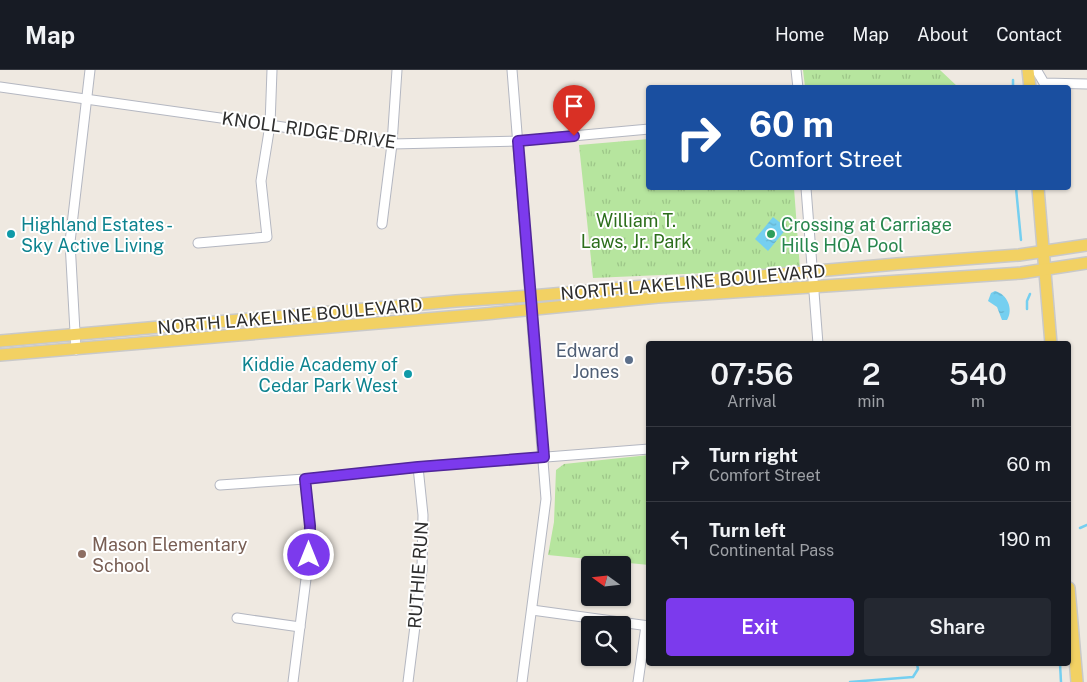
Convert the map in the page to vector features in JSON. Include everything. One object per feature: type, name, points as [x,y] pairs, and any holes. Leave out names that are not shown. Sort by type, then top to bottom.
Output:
[{"type":"main road","points":[[1031,85],[1033,71]]},
{"type":"main road","points":[[1038,190],[1051,341]]},
{"type":"main road","name":"NORTH LAKELINE BOULEVARD","points":[[0,341],[456,301],[1020,255],[1087,246]]},
{"type":"main road","name":"NORTH LAKELINE BOULEVARD","points":[[0,355],[532,310],[658,296],[1021,273],[1087,263]]},
{"type":"main road","points":[[1071,612],[1077,682]]},
{"type":"street","points":[[76,350],[70,242],[90,70]]},
{"type":"street","points":[[198,242],[267,237],[261,181],[270,124],[272,70]]},
{"type":"street","points":[[382,224],[392,144],[397,70]]},
{"type":"street","points":[[512,70],[546,499],[522,682]]},
{"type":"street","points":[[796,70],[798,85]]},
{"type":"street","points":[[1033,71],[1044,83],[1087,84]]},
{"type":"street","name":"KNOLL RIDGE DRIVE","points":[[0,87],[270,124],[392,144],[518,141],[646,129]]},
{"type":"street","points":[[806,190],[818,341]]},
{"type":"street","points":[[220,484],[305,479],[418,467],[646,449]]},
{"type":"street","name":"RUTHIE RUN","points":[[408,682],[422,570],[422,515],[418,467]]},
{"type":"street","points":[[292,682],[309,555],[310,526],[305,479]]},
{"type":"street","points":[[532,610],[646,626]]},
{"type":"street","points":[[237,618],[300,626]]},
{"type":"street","points":[[638,682],[646,632]]},
{"type":"green space","points":[[803,70],[940,70],[956,85],[805,85]]},
{"type":"green space","name":"William T. Laws, Jr. Park","points":[[646,139],[646,190],[794,190],[800,269],[593,278],[579,145]]},
{"type":"green space","points":[[646,455],[646,565],[631,563],[631,556],[581,556],[581,558],[548,555],[554,522],[556,470],[564,464]]},
{"type":"water","name":"Crossing at Carriage Hills HOA Pool","points":[[773,217],[787,228],[768,251],[755,239]]},
{"type":"water","points":[[995,291],[1003,295],[1008,302],[1010,311],[1007,320],[1002,320],[997,307],[988,301],[991,293]]},
{"type":"waterway","points":[[1013,80],[1013,85]]},
{"type":"waterway","points":[[1016,190],[1021,240]]},
{"type":"waterway","points":[[1027,309],[1027,301],[1030,294]]},
{"type":"waterway","points":[[1080,528],[1087,525]]},
{"type":"waterway","points":[[850,682],[913,677],[918,669],[917,666]]},
{"type":"waterway","points":[[1060,666],[1061,682]]},
{"type":"place","name":"Highland Estates - Sky Active Living","points":[[11,234]]},
{"type":"place","name":"Crossing at Carriage Hills HOA Pool","points":[[771,234]]},
{"type":"place","name":"Edward Jones","points":[[629,360]]},
{"type":"place","name":"Kiddie Academy of Cedar Park West","points":[[408,374]]},
{"type":"place","name":"Mason Elementary School","points":[[82,554]]},
{"type":"route","points":[[309,555],[310,526],[305,479],[418,467],[544,457],[518,141],[574,136]]}]
